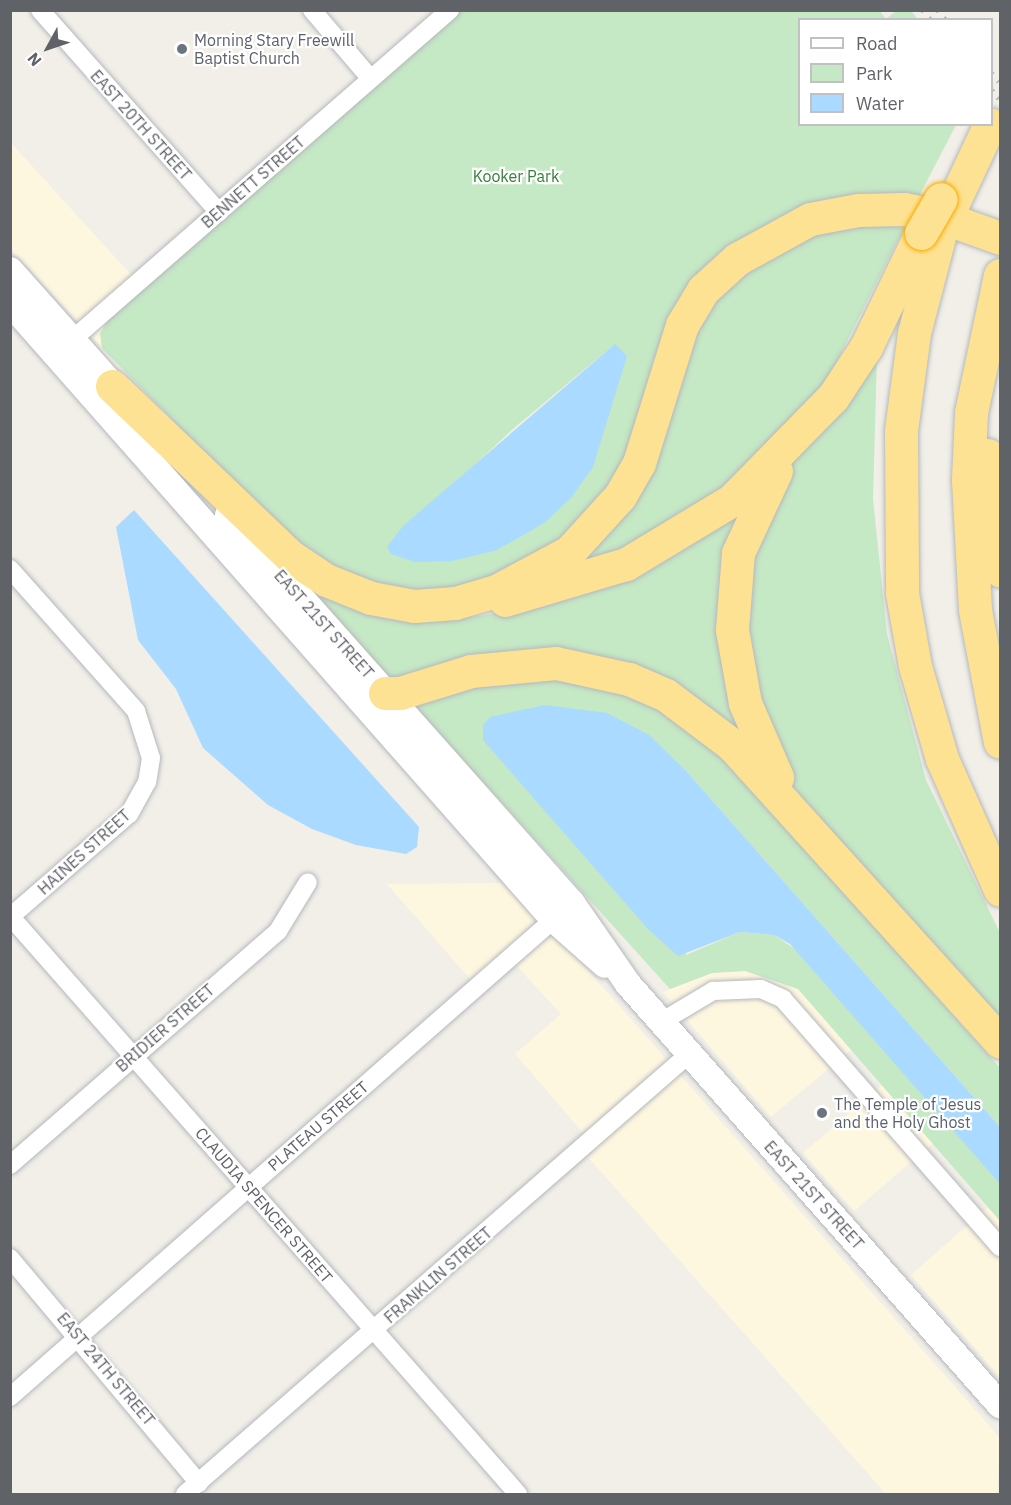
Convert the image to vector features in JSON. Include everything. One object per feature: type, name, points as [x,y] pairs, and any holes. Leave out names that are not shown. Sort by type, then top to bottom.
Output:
[{"type":"highway","points":[[812,828],[758,741],[734,664],[732,630],[738,552],[750,518],[797,439],[866,347],[987,130]]},
{"type":"highway","points":[[455,603],[496,591],[569,552],[620,496],[639,464],[682,325],[703,290],[737,259],[810,219],[869,209],[939,216],[1000,238]]},
{"type":"highway","points":[[930,235],[901,431],[902,593],[915,666],[942,759],[1000,890]]},
{"type":"highway","points":[[1000,277],[986,387],[989,483],[1000,570]]},
{"type":"highway","points":[[1000,277],[971,413],[968,480],[975,610],[1000,742]]},
{"type":"highway","points":[[112,386],[290,556],[326,580],[403,604],[455,603],[547,592],[626,564],[732,500],[797,439]]},
{"type":"highway","points":[[385,693],[516,663],[556,663],[629,679],[699,716],[812,828],[1000,1042]]},
{"type":"main road","name":"EAST 21ST STREET","points":[[10,270],[64,347],[344,680],[563,911],[1000,1405]]},
{"type":"main road","name":"EAST 21ST STREET","points":[[10,303],[112,386],[385,693],[563,911]]},
{"type":"main road","points":[[344,680],[385,693]]},
{"type":"street","name":"EAST 20TH STREET","points":[[40,10],[219,212]]},
{"type":"street","points":[[312,10],[370,78]]},
{"type":"street","name":"BENNETT STREET","points":[[64,347],[450,10]]},
{"type":"street","name":"HAINES STREET","points":[[10,569],[136,711],[151,759],[140,801],[11,916]]},
{"type":"street","name":"BRIDIER STREET","points":[[10,1165],[278,931],[308,882]]},
{"type":"street","name":"PLATEAU STREET","points":[[10,1397],[563,911]]},
{"type":"street","name":"CLAUDIA SPENCER STREET","points":[[11,916],[518,1494]]},
{"type":"street","points":[[661,1022],[713,991],[761,989],[783,999],[1000,1247]]},
{"type":"street","name":"FRANKLIN STREET","points":[[192,1489],[689,1054]]},
{"type":"street","name":"EAST 24TH STREET","points":[[10,1258],[79,1336],[192,1489]]},
{"type":"shaded area","points":[[11,143],[144,289],[107,321],[100,334],[102,348],[11,249]]},
{"type":"shaded area","points":[[511,883],[1000,1438],[997,1494],[886,1494],[588,1157],[596,1148],[515,1054],[561,1014],[503,951],[471,980],[387,884]]},
{"type":"shaded area","points":[[745,971],[798,989],[852,1049],[771,1117],[663,992],[712,973]]},
{"type":"shaded area","points":[[882,1085],[933,1143],[854,1211],[803,1153]]},
{"type":"shaded area","points":[[988,1207],[1000,1221],[1000,1377],[911,1275]]},
{"type":"green space","name":"Kooker Park","points":[[879,10],[885,18],[798,18],[798,126],[955,126],[917,200],[804,216],[654,359],[634,441],[593,517],[494,582],[399,594],[340,570],[305,546],[300,550],[102,348],[100,334],[107,321],[456,11]],"holes":[[[615,344],[387,547],[514,428]]]},
{"type":"green space","name":"Kooker Park","points":[[896,11],[911,11],[917,18],[887,18]]},
{"type":"green space","points":[[865,222],[904,228],[823,389],[743,483],[593,572],[579,559],[672,371],[721,290],[789,240]]},
{"type":"green space","points":[[877,355],[873,499],[887,634],[926,780],[1000,933],[1000,1024],[786,779],[763,737],[741,594],[780,478]]},
{"type":"green space","points":[[732,514],[741,521],[743,732],[641,676],[392,681],[320,599],[327,594],[458,619],[533,608],[612,583]]},
{"type":"green space","points":[[515,673],[613,684],[697,727],[1000,1068],[1000,1127],[687,772],[686,955],[740,932],[774,935],[805,956],[1000,1184],[1000,1221],[798,989],[745,971],[712,973],[670,989],[410,701]]},
{"type":"water","points":[[615,344],[627,356],[593,467],[571,498],[544,523],[497,550],[452,561],[415,562],[391,554],[387,547],[403,526]]},
{"type":"water","points":[[134,510],[419,827],[417,847],[406,854],[356,845],[312,829],[268,805],[203,748],[176,689],[138,640],[116,527]]},
{"type":"water","points":[[545,705],[607,713],[649,735],[687,772],[1000,1127],[1000,1184],[790,944],[774,935],[740,932],[678,956],[648,929],[483,740],[483,725],[490,717]]},
{"type":"railway","points":[[923,10],[929,18]]},
{"type":"railway","points":[[938,10],[944,18]]},
{"type":"railway","points":[[993,74],[1000,83]]},
{"type":"railway","points":[[993,91],[1000,100]]},
{"type":"place","name":"Morning Stary Freewill Baptist Church","points":[[182,49]]},
{"type":"place","name":"The Temple of Jesus and the Holy Ghost","points":[[822,1113]]}]
